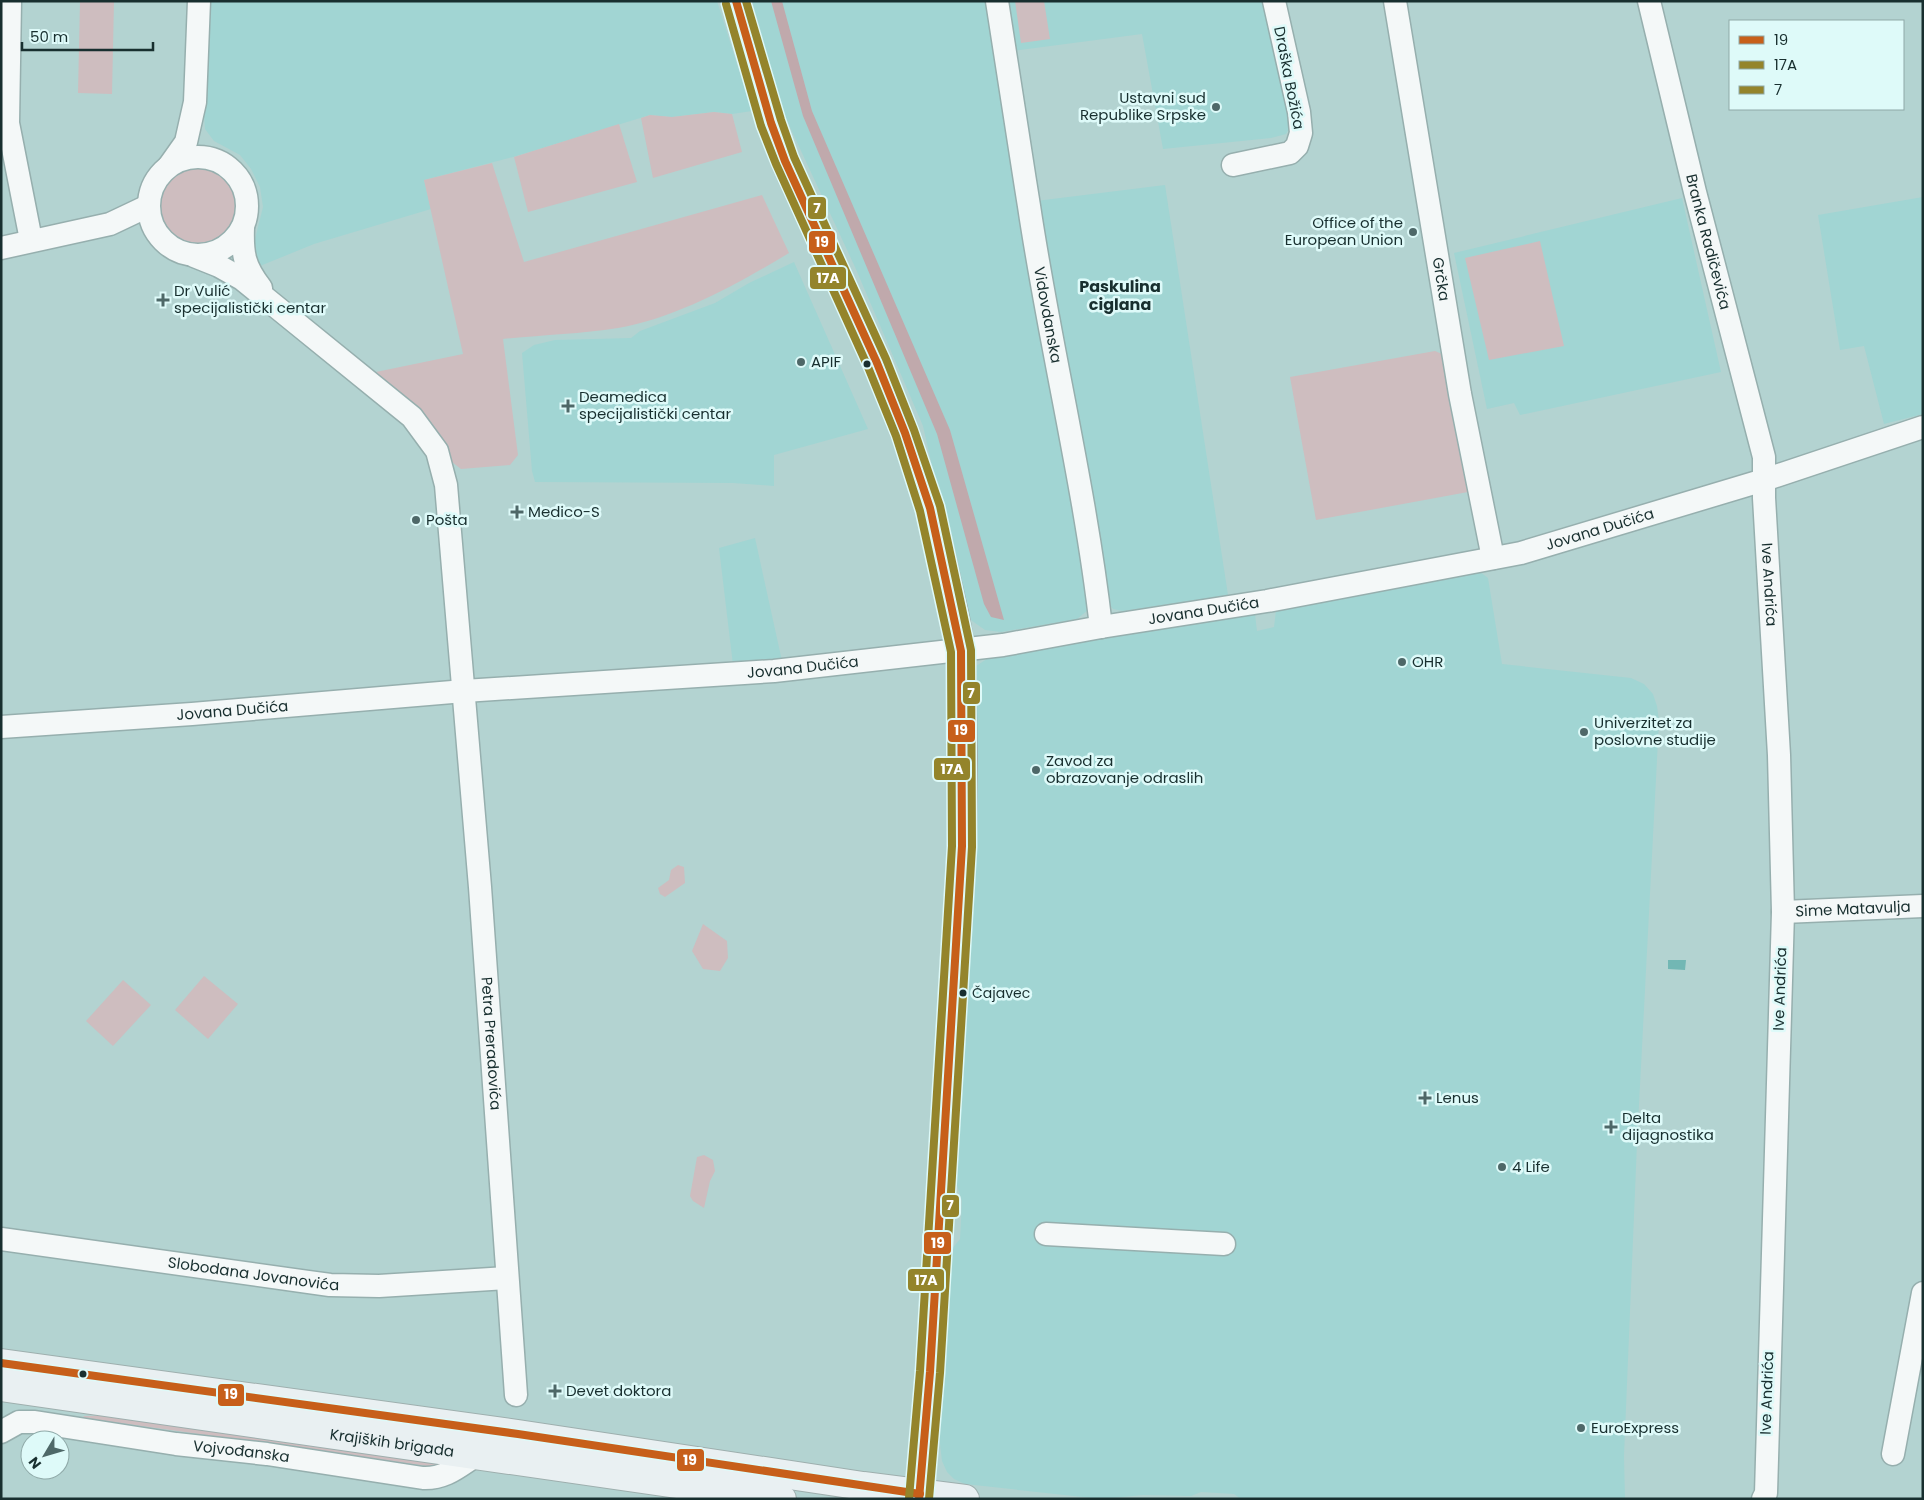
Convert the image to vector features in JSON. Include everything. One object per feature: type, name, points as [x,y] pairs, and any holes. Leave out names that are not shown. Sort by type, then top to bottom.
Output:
[{"type":"main road","points":[[736,1],[771,123],[785,161],[828,252],[905,433],[939,546],[960,651],[962,846],[930,1372],[919,1496]]},
{"type":"main road","name":"Krajiških brigada","points":[[1,1363],[518,1434],[919,1496],[965,1499]]},
{"type":"main road","name":"Krajiških brigada","points":[[1,1387],[782,1499]]},
{"type":"street","points":[[10,1],[8,123],[31,240]]},
{"type":"street","points":[[200,1],[195,102],[186,142],[169,166],[156,180],[148,206],[153,228],[170,247],[219,266],[271,300],[412,417],[437,450],[446,485],[464,691]]},
{"type":"street","name":"Vidovdanska","points":[[997,1],[1021,148],[1028,206],[1064,390],[1101,627]]},
{"type":"street","name":"Draška Božića","points":[[1233,165],[1290,153],[1297,146],[1301,133],[1299,112],[1274,1]]},
{"type":"street","name":"Grčka","points":[[1395,1],[1457,374],[1493,558]]},
{"type":"street","name":"Branka Radičevića","points":[[1649,1],[1695,192],[1764,458],[1764,480]]},
{"type":"street","points":[[195,102],[203,142],[210,158]]},
{"type":"street","points":[[169,166],[185,158],[210,158],[224,164],[235,173],[243,185],[247,199],[247,213],[243,227],[235,239],[222,250],[207,255],[194,256]]},
{"type":"street","points":[[1,248],[110,224],[148,206]]},
{"type":"street","points":[[110,224],[135,228],[160,238]]},
{"type":"street","points":[[243,227],[244,256],[249,272],[271,300]]},
{"type":"street","name":"Jovana Dučića","points":[[1,726],[202,713],[464,691],[774,671],[960,651],[1267,602],[1521,553],[1764,480],[1923,427]]},
{"type":"street","name":"Ive Andrića","points":[[1764,480],[1778,746],[1783,912],[1765,1498]]},
{"type":"street","name":"Petra Preradovića","points":[[464,691],[496,1093],[507,1278],[513,1327],[516,1395]]},
{"type":"street","name":"Sime Matavulja","points":[[1783,912],[1923,906]]},
{"type":"street","points":[[1046,1234],[1224,1244]]},
{"type":"street","name":"Slobodana Jovanovića","points":[[1,1239],[330,1284],[379,1286],[507,1278]]},
{"type":"street","points":[[1893,1454],[1923,1293]]},
{"type":"street","name":"Vojvođanska","points":[[1,1432],[19,1422],[35,1422],[176,1444],[436,1478],[446,1476],[478,1454]]},
{"type":"shaded area","points":[[80,1],[114,1],[112,94],[78,93]]},
{"type":"shaded area","points":[[208,1],[717,1],[752,111],[732,114],[714,112],[672,117],[650,115],[513,157],[424,180],[431,209],[314,244],[260,266],[253,247],[263,207],[260,187],[251,169],[240,155],[214,141],[205,129]]},
{"type":"shaded area","points":[[751,1],[987,1],[1090,604],[1088,610],[1077,619],[1001,632],[985,630],[968,618],[964,608],[923,426],[855,267],[782,110],[762,46]]},
{"type":"shaded area","points":[[771,1],[782,1],[812,111],[950,430],[1004,620],[991,617],[984,604],[937,434],[803,116]]},
{"type":"shaded area","points":[[1004,1],[1265,1],[1290,117],[1290,127],[1286,134],[1271,138],[1163,149],[1142,34],[1012,51]]},
{"type":"shaded area","points":[[1015,1],[1044,1],[1050,39],[1021,43]]},
{"type":"shaded area","points":[[714,112],[732,114],[742,152],[653,178],[641,118],[650,115],[672,117]]},
{"type":"shaded area","points":[[619,124],[637,182],[528,212],[514,157]]},
{"type":"shaded area","points":[[492,163],[524,262],[762,195],[789,253],[707,298],[685,308],[640,323],[604,330],[503,339],[518,455],[510,465],[461,469],[452,462],[446,449],[371,373],[463,354],[424,180]]},
{"type":"shaded area","points":[[198,167],[213,170],[225,178],[233,190],[236,205],[233,220],[225,232],[213,240],[198,243],[183,240],[171,232],[163,220],[160,205],[163,190],[171,178],[183,170]]},
{"type":"shaded area","points":[[1165,185],[1228,595],[1123,611],[1113,609],[1107,602],[1036,201]]},
{"type":"shaded area","points":[[1923,197],[1923,414],[1884,424],[1864,346],[1840,350],[1818,215]]},
{"type":"shaded area","points":[[1682,198],[1721,372],[1520,415],[1514,403],[1487,409],[1454,253]]},
{"type":"shaded area","points":[[1540,241],[1564,346],[1489,360],[1465,258]]},
{"type":"shaded area","points":[[794,262],[868,429],[774,455],[774,486],[733,483],[535,482],[532,471],[522,353],[534,345],[555,340],[631,338],[640,331],[715,303],[749,283]]},
{"type":"shaded area","points":[[1435,351],[1442,354],[1468,492],[1316,520],[1290,377]]},
{"type":"shaded area","points":[[755,538],[782,661],[733,665],[719,548]]},
{"type":"shaded area","name":"Čajavec","points":[[1479,571],[1488,578],[1502,664],[1631,678],[1644,684],[1653,694],[1657,706],[1659,721],[1637,1143],[1624,1456],[1625,1499],[1241,1499],[1234,1494],[1201,1492],[1191,1496],[1143,1495],[1101,1499],[965,1484],[954,1479],[947,1472],[942,1461],[939,1435],[951,1250],[960,1239],[962,1201],[954,1176],[973,673],[976,666],[990,657],[1103,636],[1255,614],[1257,631],[1274,627],[1276,610]]},
{"type":"shaded area","points":[[678,865],[684,867],[685,883],[665,897],[660,894],[658,888],[669,880],[671,870]]},
{"type":"shaded area","points":[[703,924],[727,941],[728,958],[720,971],[703,969],[692,951]]},
{"type":"shaded area","points":[[1668,960],[1686,960],[1685,970],[1668,969]]},
{"type":"shaded area","points":[[204,976],[238,1004],[208,1039],[175,1010]]},
{"type":"shaded area","points":[[123,980],[151,1005],[113,1046],[86,1021]]},
{"type":"shaded area","points":[[704,1155],[713,1160],[715,1171],[710,1181],[704,1208],[693,1201],[690,1196],[697,1157]]},
{"type":"shaded area","points":[[127,1415],[447,1462],[441,1468],[85,1418],[83,1416]]},
{"type":"transit line","name":"19","points":[[736,1],[771,123],[785,161],[877,363],[905,433],[930,508],[961,651],[962,846],[930,1372],[919,1499]]},
{"type":"transit line","name":"7","points":[[746,1],[781,120],[794,157],[886,359],[914,430],[940,506],[971,650],[972,847],[940,1373],[929,1499]]},
{"type":"transit line","name":"17A","points":[[726,4],[761,126],[776,164],[868,367],[896,436],[920,511],[951,652],[952,846],[920,1371],[909,1498]]},
{"type":"transit line","name":"19","points":[[1,1363],[518,1434],[920,1494]]},
{"type":"place","name":"Ustavni sud Republike Srpske","points":[[1216,107]]},
{"type":"place","name":"Office of the European Union","points":[[1413,232]]},
{"type":"place","name":"Dr Vulić specijalistički centar","points":[[163,300]]},
{"type":"place","name":"APIF","points":[[801,362]]},
{"type":"place","name":"Deamedica specijalistički centar","points":[[568,406]]},
{"type":"place","name":"Medico-S","points":[[517,512]]},
{"type":"place","name":"Pošta","points":[[416,520]]},
{"type":"place","name":"OHR","points":[[1402,662]]},
{"type":"place","name":"Univerzitet za poslovne studije","points":[[1584,732]]},
{"type":"place","name":"Zavod za obrazovanje odraslih","points":[[1036,770]]},
{"type":"place","name":"Čajavec","points":[[963,993]]},
{"type":"place","name":"Lenus","points":[[1425,1098]]},
{"type":"place","name":"Delta dijagnostika","points":[[1611,1127]]},
{"type":"place","name":"4 Life","points":[[1502,1167]]},
{"type":"place","name":"Devet doktora","points":[[555,1391]]},
{"type":"place","name":"EuroExpress","points":[[1581,1428]]},
{"type":"district","name":"Paskulina ciglana","points":[[1120,295]]}]
